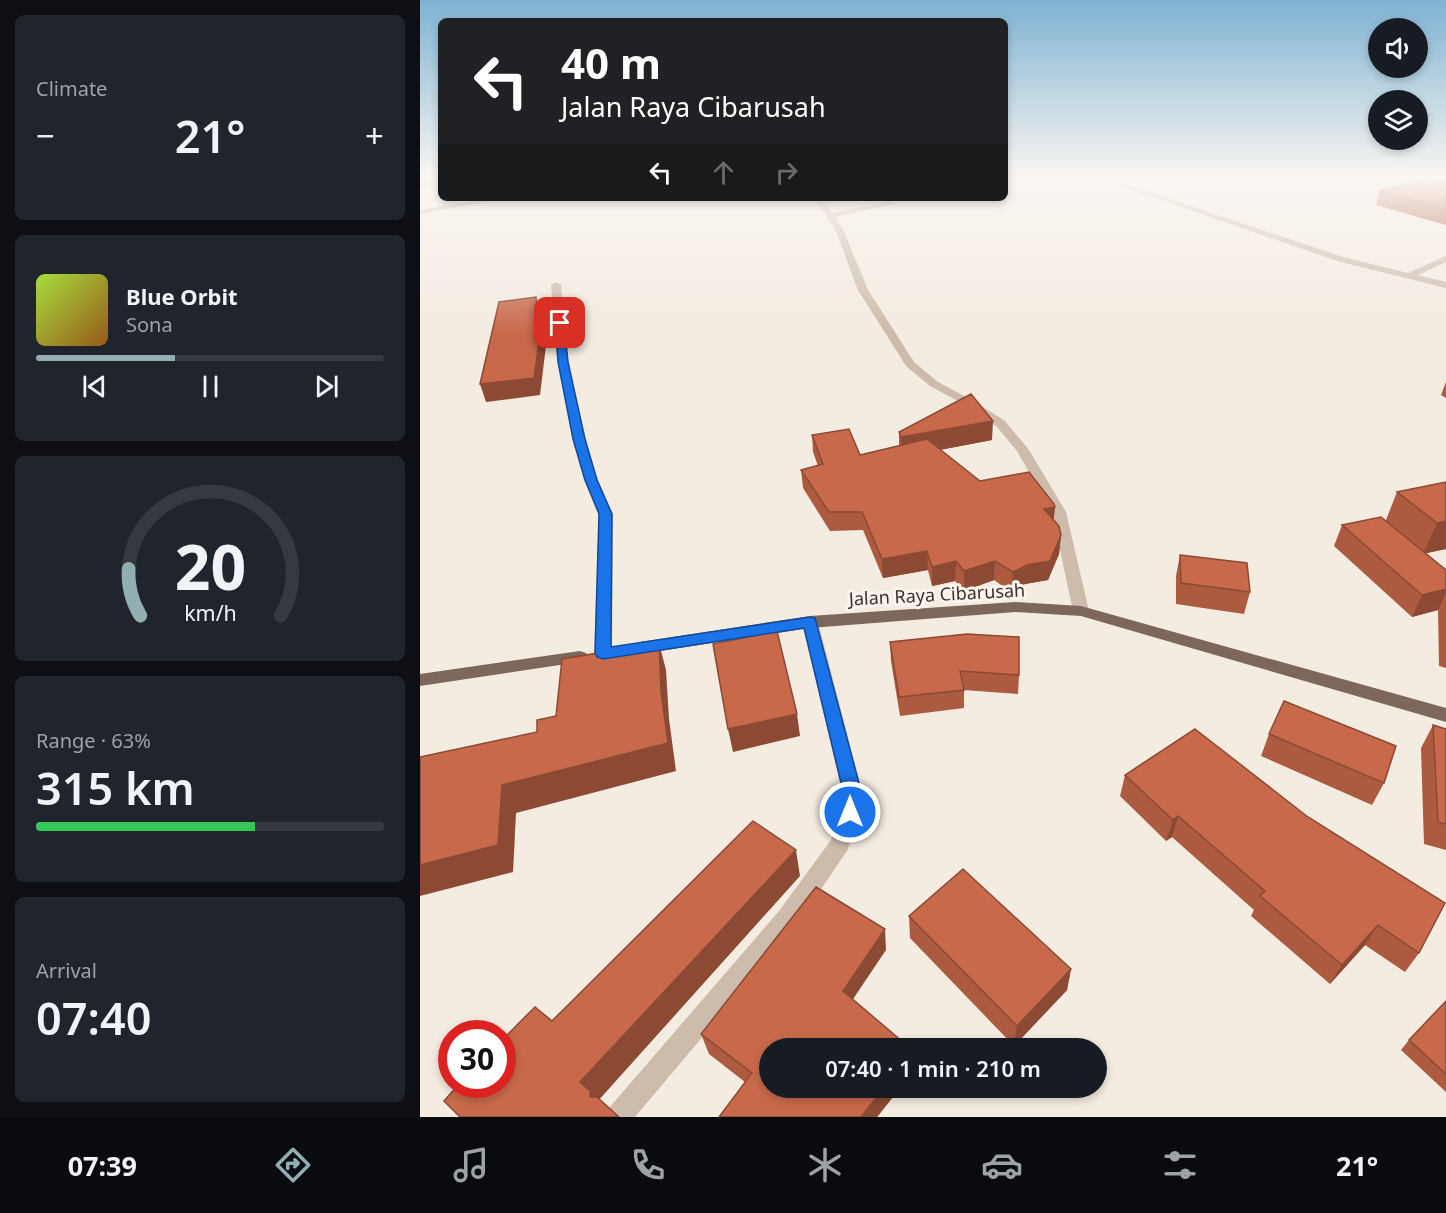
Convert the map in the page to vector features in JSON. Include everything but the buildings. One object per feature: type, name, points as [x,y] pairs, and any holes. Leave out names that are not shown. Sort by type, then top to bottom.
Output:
[{"type":"main road","name":"Jalan Raya Cibarusah","points":[[420,680],[810,622],[1015,607],[1081,611],[1446,715]]},
{"type":"street","points":[[839,228],[863,290],[910,364],[934,384],[973,405],[1001,424],[1023,450],[1059,512],[1081,611]]},
{"type":"street","points":[[1247,228],[1330,256],[1446,285]]},
{"type":"street","points":[[1407,277],[1446,259]]},
{"type":"street","points":[[556,285],[563,362],[579,439],[591,480],[606,514],[614,652]]},
{"type":"street","points":[[618,1117],[786,919],[840,844],[850,812],[851,787],[810,622]]},
{"type":"route","points":[[560,323],[563,362],[579,439],[591,480],[606,514],[603,653],[810,622],[851,787],[850,812]]}]
